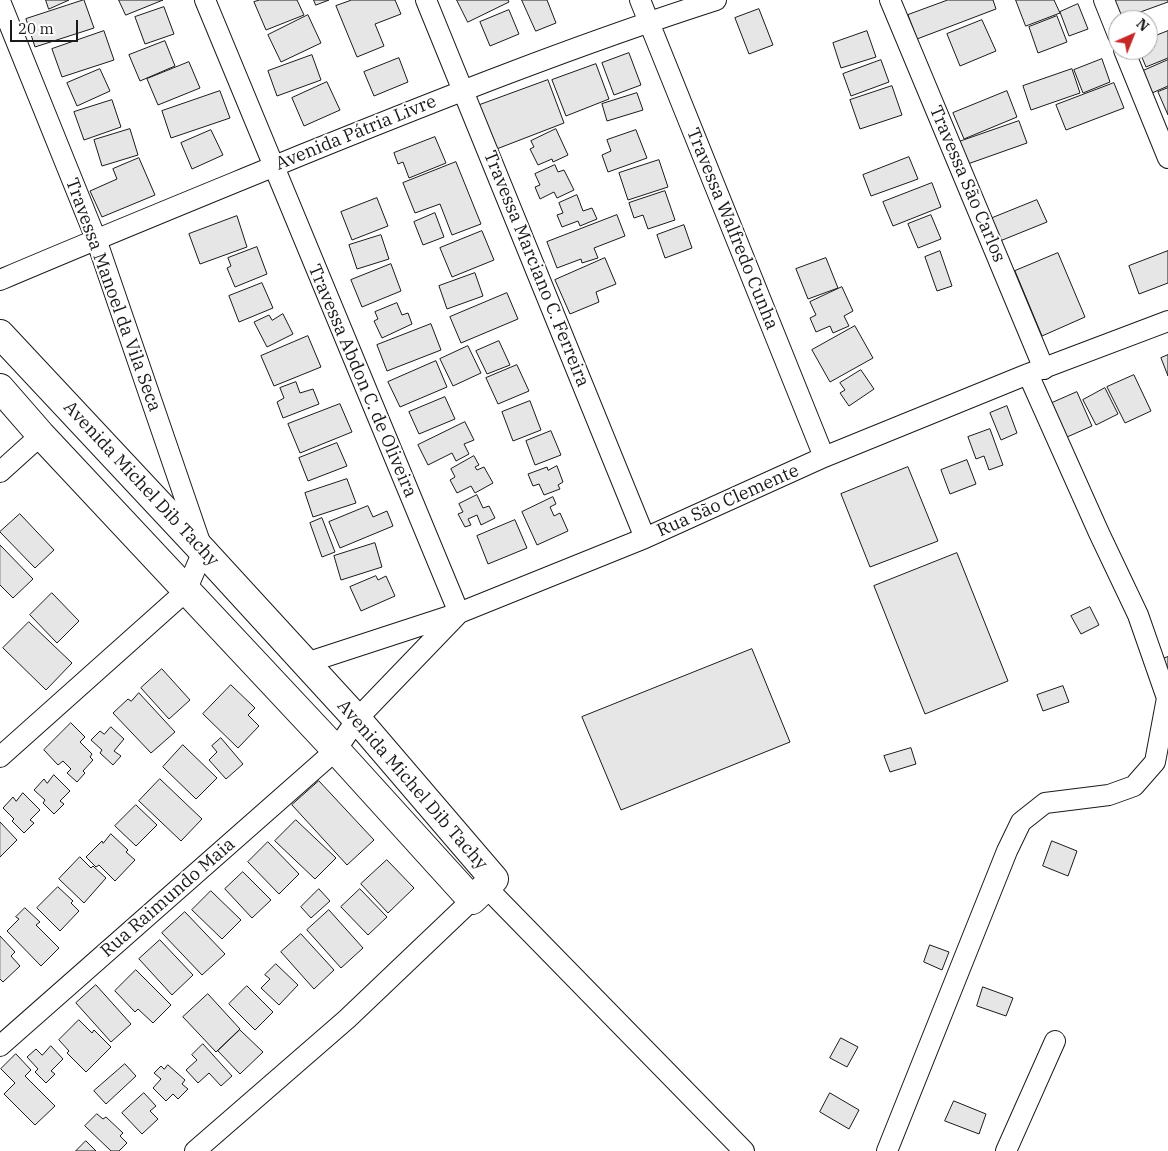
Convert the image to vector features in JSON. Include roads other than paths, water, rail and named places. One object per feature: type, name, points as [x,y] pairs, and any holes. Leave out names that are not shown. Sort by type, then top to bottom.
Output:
[{"type":"street","name":"Travessa Abdon C. de Oliveira","points":[[205,0],[459,613]]},
{"type":"street","name":"Travessa Marciano C. Ferreira","points":[[426,0],[645,538]]},
{"type":"street","name":"Travessa Walfredo Cunha","points":[[640,0],[824,457]]},
{"type":"street","name":"Avenida Pátria Livre","points":[[0,280],[463,90],[648,22],[716,0]]},
{"type":"street","name":"Travessa São Carlos","points":[[886,1151],[1007,852],[1021,822],[1045,804],[1109,795],[1134,786],[1155,762],[1167,698],[1138,615],[1099,533],[890,0]]},
{"type":"street","name":"Travessa Manoel da Vila Seca","points":[[0,1],[96,239],[203,551]]},
{"type":"street","points":[[1128,60],[1168,158]]},
{"type":"street","name":"Rua São Clemente","points":[[336,750],[358,719],[459,613],[645,538],[824,457],[1036,371],[1168,321]]},
{"type":"street","name":"Avenida Michel Dib Tachy","points":[[0,334],[358,719],[494,879],[479,893],[336,750],[41,435],[0,388]]},
{"type":"street","points":[[0,472],[41,435]]},
{"type":"street","points":[[0,757],[186,591],[203,551]]},
{"type":"street","points":[[306,663],[459,613]]},
{"type":"street","name":"Rua Raimundo Maia","points":[[0,1046],[336,750]]},
{"type":"street","points":[[195,1151],[347,1019],[479,893],[744,1151]]},
{"type":"street","points":[[1006,1151],[1055,1041]]}]
